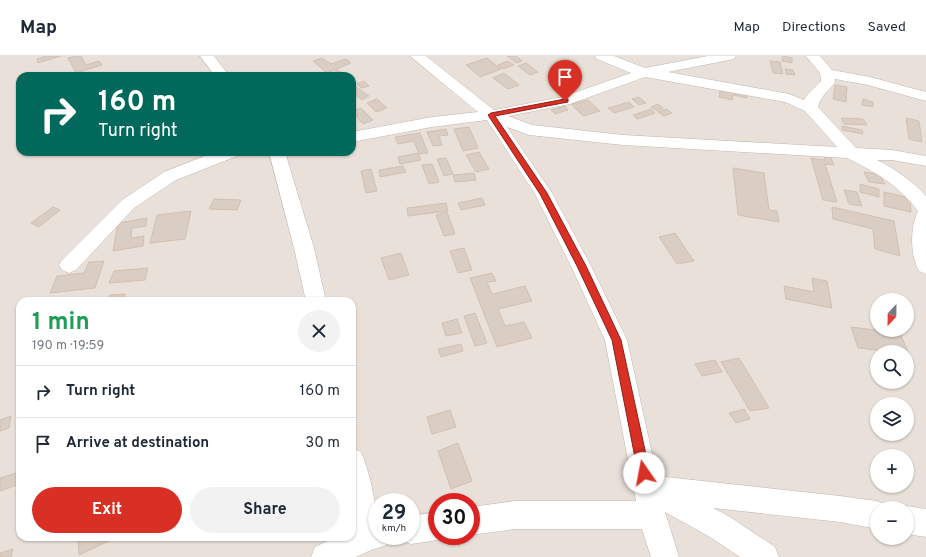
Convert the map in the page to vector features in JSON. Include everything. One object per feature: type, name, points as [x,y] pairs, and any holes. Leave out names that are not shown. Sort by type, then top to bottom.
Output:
[{"type":"street","points":[[207,56],[219,72]]},
{"type":"street","points":[[417,56],[491,115],[529,130],[623,140],[892,156],[924,165]]},
{"type":"street","points":[[602,56],[644,73],[789,98],[810,108],[853,154],[884,170],[895,178],[912,191],[926,209]]},
{"type":"street","points":[[356,136],[432,122],[491,115],[565,101],[644,73],[729,56]]},
{"type":"street","points":[[810,108],[812,98],[828,82],[827,73],[812,56]]},
{"type":"street","points":[[827,73],[870,81],[926,97]]},
{"type":"street","points":[[491,115],[543,193],[582,266],[616,340],[652,515],[665,557]]},
{"type":"street","points":[[69,266],[128,204],[170,176],[221,156]]},
{"type":"street","points":[[278,156],[304,248],[315,297]]},
{"type":"street","points":[[926,213],[924,236],[926,266]]},
{"type":"street","points":[[356,474],[368,517]]},
{"type":"street","points":[[647,488],[840,509],[870,514]]},
{"type":"street","points":[[647,488],[720,527],[765,557]]},
{"type":"street","points":[[480,520],[515,515],[652,515]]},
{"type":"street","points":[[914,521],[926,523]]},
{"type":"street","points":[[325,557],[368,537]]},
{"type":"shaded area","points":[[0,56],[926,56],[926,557],[0,557]]},
{"type":"building","points":[[46,56],[61,56],[38,63],[37,59]]},
{"type":"building","points":[[81,56],[86,65],[99,61],[102,65],[75,72],[68,58]]},
{"type":"building","points":[[507,56],[516,56],[522,61],[516,63]]},
{"type":"building","points":[[783,56],[792,58],[792,63],[782,61]]},
{"type":"building","points":[[322,58],[331,64],[346,59],[351,63],[329,72],[326,72],[313,61]]},
{"type":"building","points":[[487,58],[501,69],[480,77],[466,65]]},
{"type":"building","points":[[508,61],[514,65],[503,69],[498,65]]},
{"type":"building","points":[[770,61],[780,62],[783,74],[773,73]]},
{"type":"building","points":[[526,63],[538,72],[530,75],[518,66]]},
{"type":"building","points":[[785,69],[793,70],[795,75],[786,74]]},
{"type":"building","points":[[504,73],[519,85],[508,89],[493,78]]},
{"type":"building","points":[[364,81],[369,86],[361,88],[357,84]]},
{"type":"building","points":[[835,85],[847,87],[846,102],[833,99]]},
{"type":"building","points":[[356,87],[369,96],[362,100],[356,95]]},
{"type":"building","points":[[721,87],[748,93],[747,98],[733,95],[732,100],[719,97]]},
{"type":"building","points":[[639,97],[646,103],[639,105],[632,99]]},
{"type":"building","points":[[377,99],[387,108],[376,112],[367,103]]},
{"type":"building","points":[[863,99],[873,102],[873,107],[862,105]]},
{"type":"building","points":[[588,100],[600,111],[583,116],[571,104]]},
{"type":"building","points":[[629,102],[634,107],[614,113],[608,108]]},
{"type":"building","points":[[658,104],[663,108],[657,111],[651,107]]},
{"type":"building","points":[[565,106],[568,110],[555,114],[551,110]]},
{"type":"building","points":[[361,108],[373,120],[363,124],[356,116],[356,110]]},
{"type":"building","points":[[651,109],[655,113],[637,119],[633,115]]},
{"type":"building","points":[[666,109],[672,113],[664,116],[658,112]]},
{"type":"building","points":[[841,118],[863,119],[867,125],[844,124]]},
{"type":"building","points":[[906,118],[919,121],[922,142],[909,139]]},
{"type":"building","points":[[842,126],[862,130],[863,134],[842,130]]},
{"type":"building","points":[[469,127],[478,148],[463,151],[454,129]]},
{"type":"building","points":[[446,129],[448,135],[439,136],[442,145],[433,146],[427,132]]},
{"type":"building","points":[[420,133],[428,153],[419,154],[414,141],[398,144],[395,137]]},
{"type":"building","points":[[479,152],[489,169],[476,172],[466,155]]},
{"type":"building","points":[[418,153],[421,160],[400,164],[398,157]]},
{"type":"building","points":[[824,157],[831,158],[834,165],[825,164],[837,202],[823,200],[811,158],[825,160]]},
{"type":"building","points":[[446,158],[453,174],[444,176],[437,159]]},
{"type":"building","points":[[432,164],[439,182],[429,184],[422,165]]},
{"type":"building","points":[[403,166],[406,172],[380,177],[379,170]]},
{"type":"building","points":[[733,168],[764,173],[769,210],[777,211],[779,222],[738,215]]},
{"type":"building","points":[[371,169],[377,191],[366,193],[361,171]]},
{"type":"building","points":[[864,172],[879,174],[885,184],[869,182]]},
{"type":"building","points":[[474,173],[476,180],[455,182],[453,175]]},
{"type":"building","points":[[860,184],[879,189],[879,197],[860,192]]},
{"type":"building","points":[[844,190],[857,192],[862,206],[849,204]]},
{"type":"building","points":[[884,192],[910,198],[911,212],[884,206]]},
{"type":"building","points":[[482,198],[485,205],[461,210],[458,203]]},
{"type":"building","points":[[214,199],[241,200],[237,210],[209,209]]},
{"type":"building","points":[[446,203],[448,211],[408,216],[407,208]]},
{"type":"building","points":[[53,207],[60,210],[39,227],[31,223]]},
{"type":"building","points":[[832,207],[894,221],[900,256],[875,249],[873,229],[833,219]]},
{"type":"building","points":[[191,211],[185,239],[150,243],[157,215]]},
{"type":"building","points":[[447,212],[455,234],[444,236],[436,215]]},
{"type":"building","points":[[147,218],[146,226],[132,228],[131,238],[144,236],[143,246],[113,251],[118,223]]},
{"type":"building","points":[[675,233],[694,261],[677,264],[659,237]]},
{"type":"building","points":[[464,248],[472,270],[458,273],[450,251]]},
{"type":"building","points":[[401,253],[409,275],[389,280],[381,258]]},
{"type":"building","points":[[104,261],[95,288],[50,293],[57,276],[84,273],[89,262]]},
{"type":"building","points":[[148,268],[145,280],[109,283],[114,271]]},
{"type":"building","points":[[492,273],[496,281],[487,282],[492,294],[525,286],[532,301],[498,309],[505,326],[524,322],[532,338],[497,347],[470,278]]},
{"type":"building","points":[[812,278],[827,281],[832,308],[786,299],[784,286],[814,292]]},
{"type":"building","points":[[125,294],[124,297],[109,297],[110,295]]},
{"type":"building","points":[[475,313],[487,343],[475,346],[464,316]]},
{"type":"building","points":[[457,319],[462,333],[446,336],[442,323]]},
{"type":"building","points":[[851,327],[870,329],[870,337],[902,337],[905,345],[870,345],[870,349],[858,348]]},
{"type":"building","points":[[461,344],[463,351],[441,357],[438,349]]},
{"type":"building","points":[[739,358],[769,408],[750,411],[721,362]]},
{"type":"building","points":[[715,360],[722,372],[702,376],[695,364]]},
{"type":"building","points":[[744,409],[750,419],[736,423],[729,413]]},
{"type":"building","points":[[450,410],[456,427],[432,434],[427,417]]},
{"type":"building","points":[[11,416],[9,428],[0,431],[0,420]]},
{"type":"building","points":[[458,443],[472,481],[451,489],[438,451]]},
{"type":"building","points":[[16,473],[16,485],[0,491],[0,478]]},
{"type":"building","points":[[78,541],[109,541],[79,555]]},
{"type":"building","points":[[13,549],[11,557],[0,557],[0,553]]},
{"type":"route","points":[[565,101],[491,115],[543,193],[582,266],[616,340],[644,473]]}]
